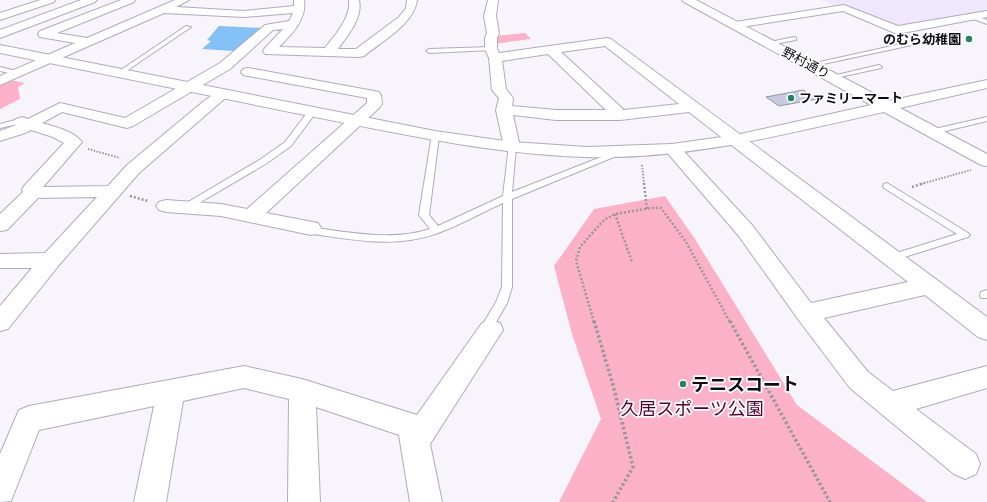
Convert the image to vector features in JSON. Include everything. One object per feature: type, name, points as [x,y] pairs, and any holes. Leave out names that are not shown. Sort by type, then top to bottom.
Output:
[{"type":"street","points":[[0,18],[50,0]]},
{"type":"street","points":[[0,34],[91,0]]},
{"type":"street","points":[[87,42],[44,34],[130,0]]},
{"type":"street","points":[[0,82],[184,0]]},
{"type":"street","points":[[329,52],[353,16],[356,7],[354,0]]},
{"type":"street","points":[[300,4],[292,24],[269,51],[359,53],[403,19],[412,8],[412,0]]},
{"type":"street","points":[[493,0],[490,16],[493,33],[491,38],[499,90],[506,98],[504,110],[512,147]]},
{"type":"street","name":"野村通り","points":[[688,0],[987,161]]},
{"type":"street","points":[[162,10],[244,14],[300,4]]},
{"type":"street","points":[[735,25],[844,8],[897,30],[987,14]]},
{"type":"street","points":[[0,136],[24,122],[60,107],[127,123],[231,62],[269,28],[292,24]]},
{"type":"street","points":[[493,53],[551,50],[607,42],[987,330]]},
{"type":"street","points":[[0,49],[435,136],[512,147],[587,152],[672,149],[736,140],[987,84]]},
{"type":"street","points":[[551,50],[620,115]]},
{"type":"street","points":[[248,72],[374,95],[375,104],[251,216]]},
{"type":"street","points":[[0,322],[51,260],[112,191],[139,164],[203,109],[223,94]]},
{"type":"street","points":[[504,110],[556,115],[620,115],[693,107]]},
{"type":"street","points":[[24,122],[58,134],[74,142],[31,190],[33,194]]},
{"type":"street","points":[[672,149],[744,230],[806,313],[859,380],[965,464]]},
{"type":"street","points":[[0,225],[33,194],[112,191]]},
{"type":"street","points":[[166,206],[221,210],[311,228]]},
{"type":"street","points":[[0,261],[51,260]]},
{"type":"street","points":[[806,313],[928,286]]},
{"type":"street","points":[[415,441],[491,330]]},
{"type":"street","points":[[0,490],[29,419],[244,377],[302,391],[412,426],[426,502]]},
{"type":"street","points":[[890,404],[987,377]]},
{"type":"street","points":[[150,502],[171,391]]},
{"type":"street","points":[[302,391],[304,502]]},
{"type":"lane","points":[[973,17],[987,22]]},
{"type":"lane","points":[[120,73],[188,27]]},
{"type":"lane","points":[[768,43],[794,39]]},
{"type":"lane","points":[[809,65],[910,44]]},
{"type":"lane","points":[[429,51],[493,53]]},
{"type":"lane","points":[[832,77],[879,67]]},
{"type":"lane","points":[[0,69],[18,73]]},
{"type":"lane","points":[[186,207],[264,161],[288,144],[314,111]]},
{"type":"lane","points":[[933,132],[987,119]]},
{"type":"lane","points":[[0,126],[24,122]]},
{"type":"lane","points":[[435,136],[424,215],[428,222],[436,230]]},
{"type":"lane","points":[[491,330],[489,324],[501,303],[507,287],[508,197],[512,147]]},
{"type":"lane","points":[[311,228],[313,231],[390,238],[406,238],[458,222],[508,197],[632,151]]},
{"type":"lane","points":[[886,186],[965,235],[891,258]]},
{"type":"path","points":[[74,142],[105,155],[139,164]]},
{"type":"path","points":[[632,151],[647,209]]},
{"type":"path","points":[[896,192],[972,170]]},
{"type":"path","points":[[112,191],[166,206]]},
{"type":"path","points":[[613,502],[633,468],[613,385],[576,262],[580,247],[604,220],[615,214],[661,208],[686,242],[830,502]]},
{"type":"path","points":[[615,214],[632,262]]},
{"type":"shaded area","points":[[821,0],[987,0],[987,11],[900,27]]},
{"type":"green space","points":[[525,33],[531,39],[494,44],[495,36]]},
{"type":"green space","points":[[10,80],[25,83],[18,87],[20,99],[0,109],[0,85]]},
{"type":"green space","name":"久居スポーツ公園","points":[[665,196],[695,239],[797,405],[927,502],[559,502],[601,419],[572,334],[554,266],[594,209]]},
{"type":"water","points":[[219,26],[263,28],[242,47],[239,46],[234,51],[202,49],[211,41],[207,40]]},
{"type":"building","name":"ファミリーマート","points":[[803,90],[817,99],[779,106],[766,97]]},
{"type":"place","name":"のむら幼稚園","points":[[969,39]]},
{"type":"place","name":"ファミリーマート","points":[[791,98]]},
{"type":"place","name":"テニスコート","points":[[683,384]]}]
